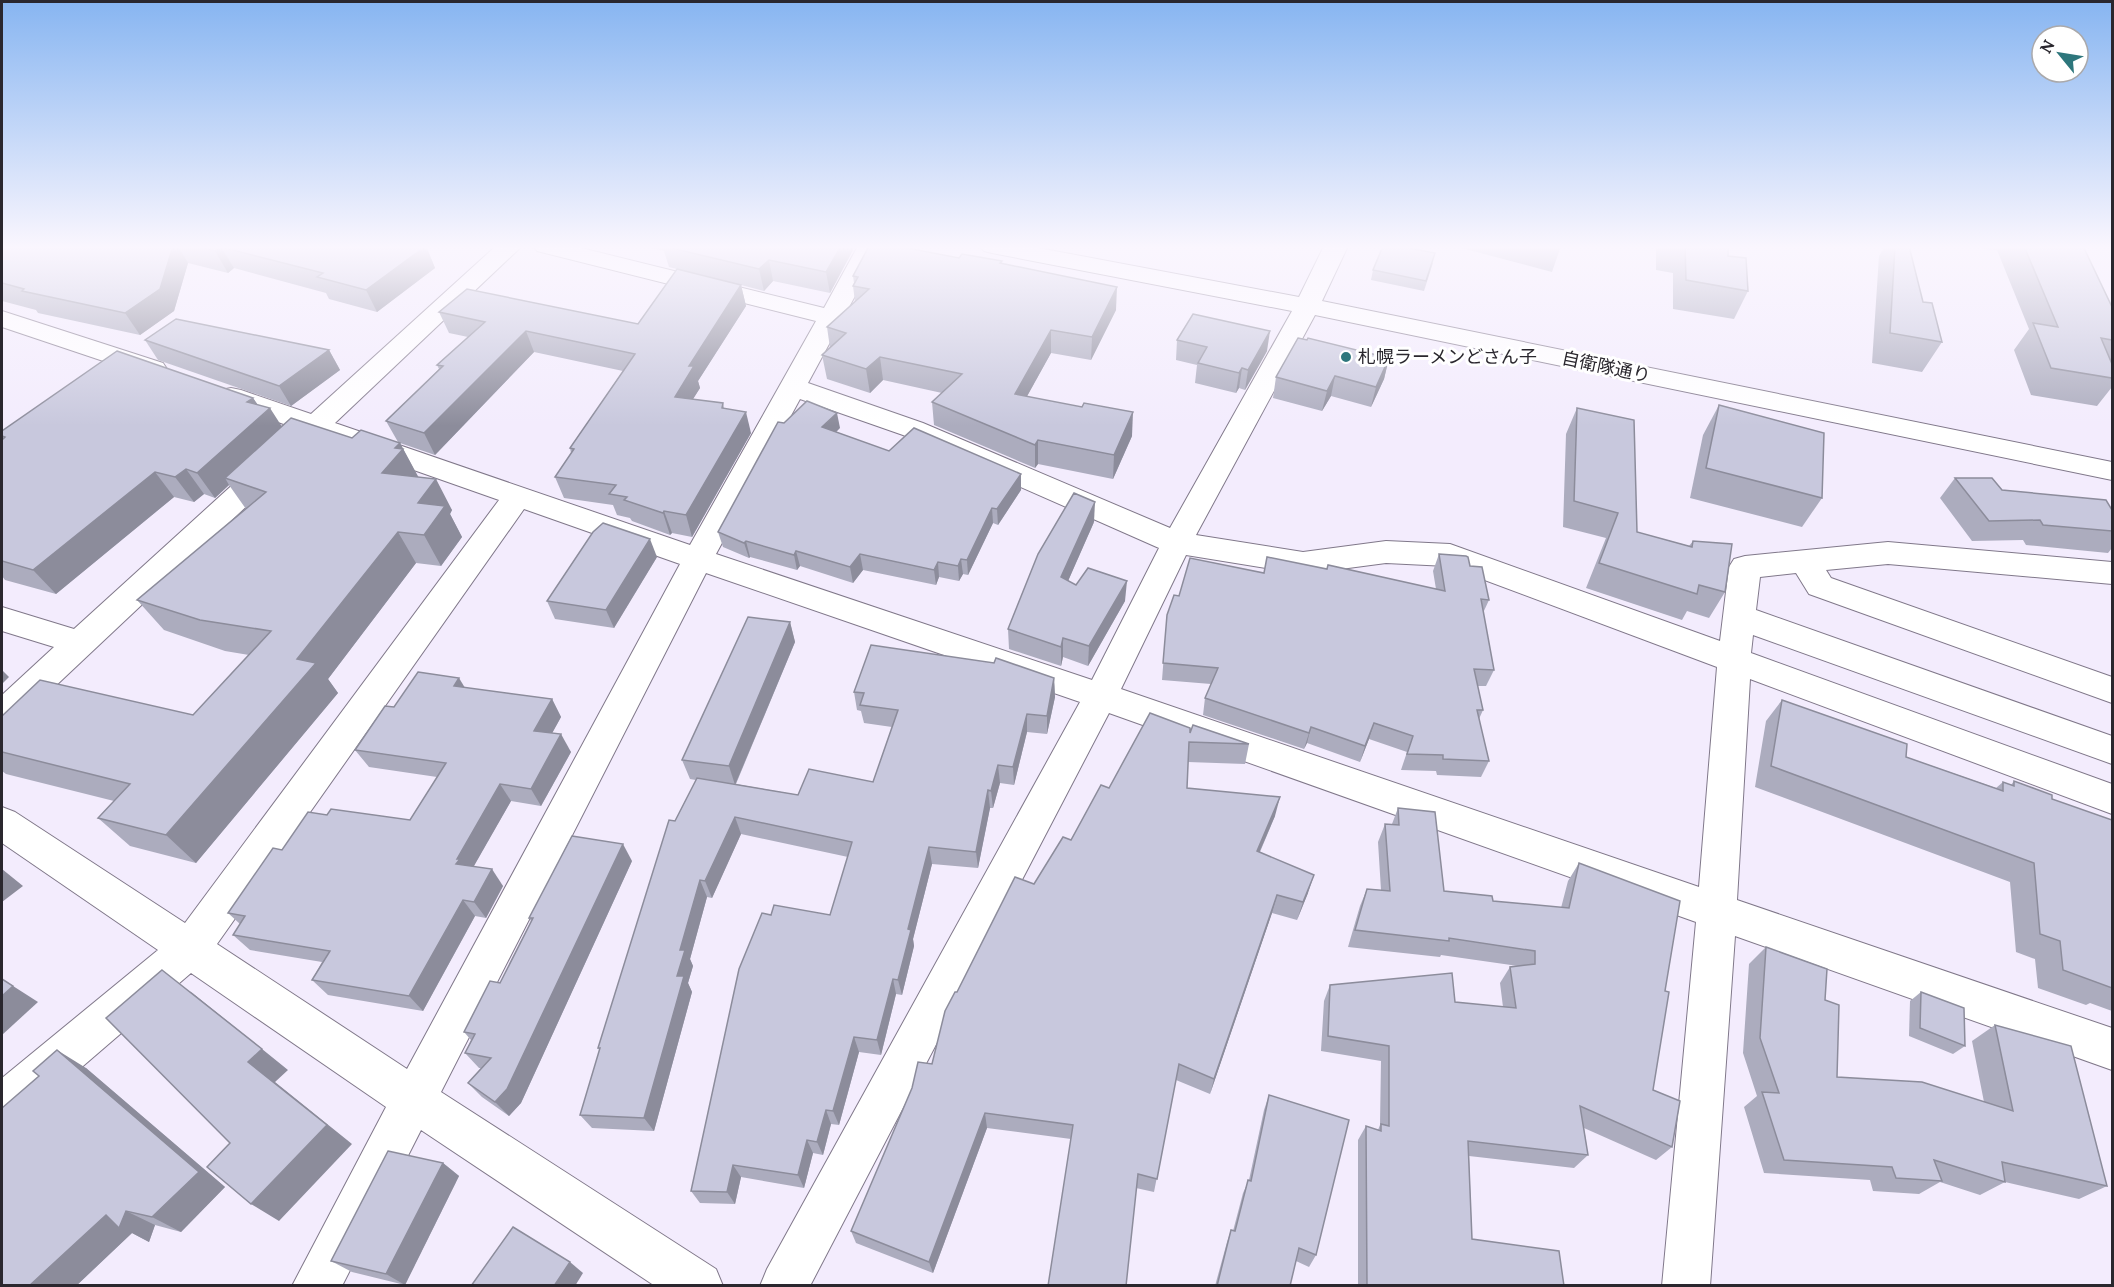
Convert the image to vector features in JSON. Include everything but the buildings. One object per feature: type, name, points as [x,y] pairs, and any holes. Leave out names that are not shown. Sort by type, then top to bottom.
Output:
[{"type":"street","points":[[2,715],[445,306]]},
{"type":"street","points":[[787,306],[831,317]]},
{"type":"street","points":[[316,1286],[698,560],[837,306]]},
{"type":"street","points":[[784,1286],[1101,696],[1177,543],[1307,306]]},
{"type":"street","name":"自衛隊通り","points":[[1307,306],[2109,477]]},
{"type":"street","points":[[2,319],[175,377]]},
{"type":"street","points":[[104,382],[132,362]]},
{"type":"street","points":[[793,387],[913,429],[1177,543],[1303,563],[1386,552],[1450,555],[2112,799]]},
{"type":"street","points":[[207,388],[698,560],[1101,696],[2112,1049]]},
{"type":"street","points":[[2,1106],[191,948],[518,496]]},
{"type":"street","points":[[1686,1286],[1717,910],[1734,658],[1745,567],[1888,553],[2112,573]]},
{"type":"street","points":[[1805,561],[1820,586],[2112,690]]},
{"type":"street","points":[[1739,617],[2112,750]]},
{"type":"street","points":[[2,619],[80,643]]},
{"type":"street","points":[[2,823],[413,1099],[699,1286]]},
{"type":"place","name":"札幌ラーメンどさん子","points":[[1346,357]]}]
